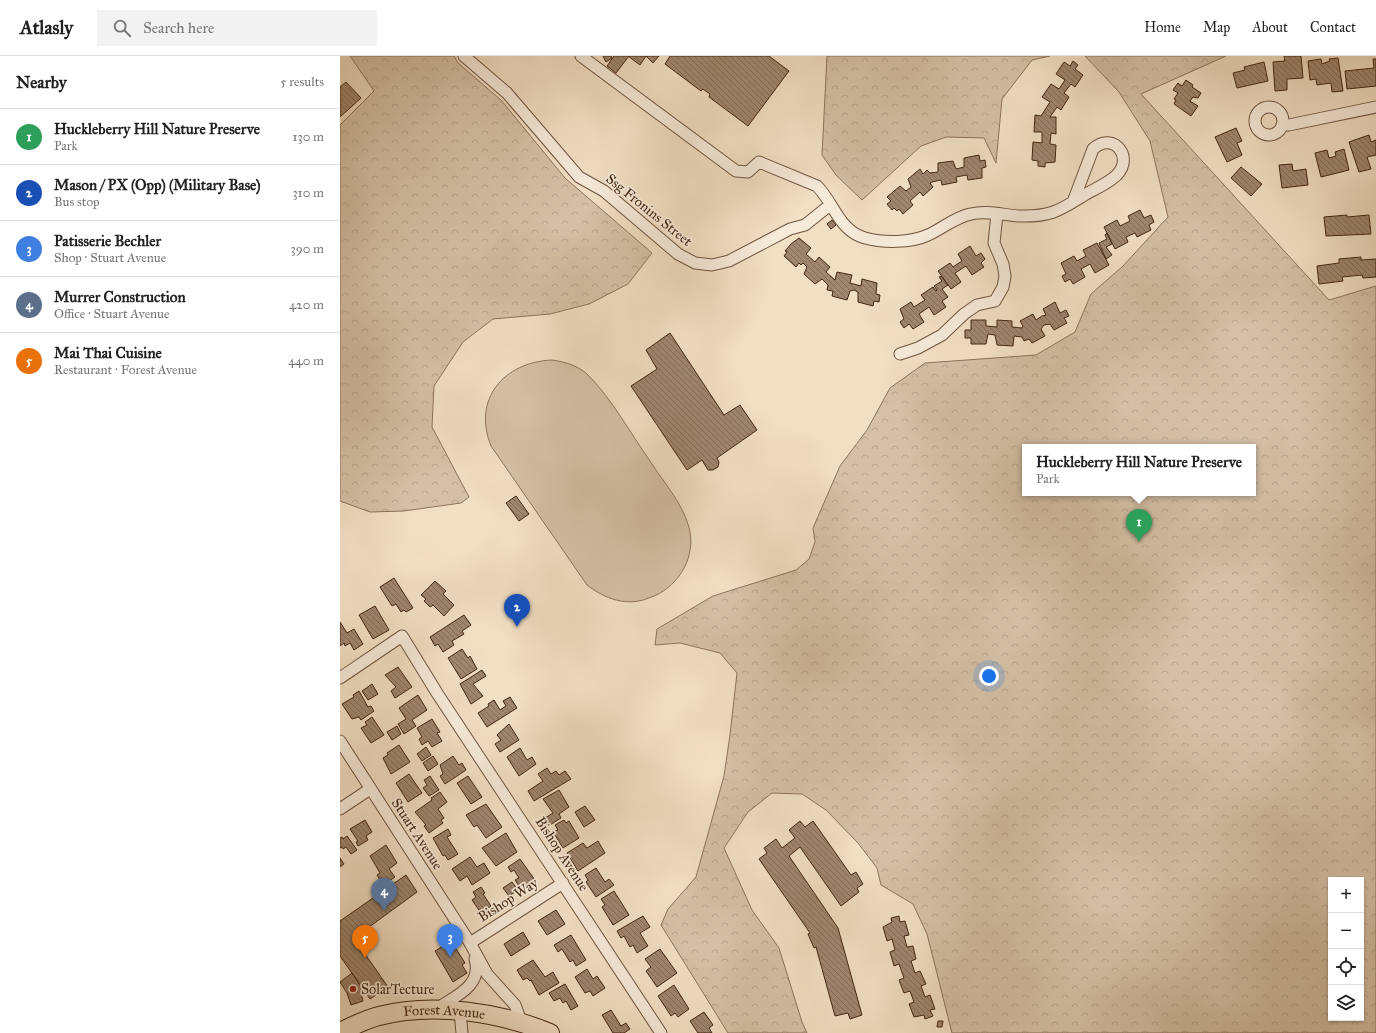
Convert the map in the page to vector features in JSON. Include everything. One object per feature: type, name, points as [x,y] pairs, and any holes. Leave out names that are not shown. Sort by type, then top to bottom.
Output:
[{"type":"main road","name":"Forest Avenue","points":[[340,1032],[379,1016],[438,1008],[522,1024],[550,1033]]},
{"type":"street","name":"Ssg Fronins Street","points":[[464,56],[507,93],[579,177],[604,190],[678,254],[695,263],[712,265],[729,261],[790,229],[805,225],[830,205]]},
{"type":"street","points":[[581,56],[736,171],[748,172],[759,162],[817,186],[824,193],[840,221],[864,238],[875,240],[911,240],[928,235],[962,217],[979,212],[1040,216],[1064,209],[1112,179],[1121,171],[1124,163],[1124,155],[1114,144],[1105,142],[1098,144],[1093,149],[1073,202]]},
{"type":"street","points":[[1282,125],[1289,125],[1376,107]]},
{"type":"street","points":[[900,354],[918,348],[942,335],[964,314],[977,305],[995,300],[1003,287],[1005,276],[1003,264],[996,251],[994,243],[997,214]]},
{"type":"street","name":"Bishop Avenue","points":[[340,678],[402,636],[437,693],[661,1033]]},
{"type":"street","name":"Stuart Avenue","points":[[340,741],[470,943],[487,974],[514,1005],[522,1024]]},
{"type":"street","points":[[340,809],[370,789]]},
{"type":"street","name":"Bishop Way","points":[[470,943],[563,883]]},
{"type":"street","name":"Stuart Avenue","points":[[438,1008],[464,990],[475,979],[478,972],[470,943]]},
{"type":"street","points":[[460,1011],[462,1033]]},
{"type":"green space","points":[[350,56],[454,56],[458,63],[501,100],[565,178],[652,253],[628,284],[589,304],[550,314],[493,319],[463,342],[434,386],[432,427],[469,497],[461,503],[404,511],[370,512],[340,501],[340,125],[374,91]]},
{"type":"green space","points":[[827,56],[1050,56],[1032,60],[1002,99],[996,163],[984,138],[946,137],[921,146],[862,200],[836,175],[822,155]]},
{"type":"green space","points":[[1085,56],[1226,56],[1141,94],[1329,300],[1376,286],[1376,1033],[952,1033],[927,934],[913,904],[881,885],[877,868],[858,843],[826,810],[802,794],[772,793],[748,812],[724,848],[752,910],[779,948],[802,1022],[807,1033],[728,1033],[661,925],[668,909],[696,877],[724,776],[737,673],[720,653],[680,643],[655,645],[657,629],[713,596],[796,570],[809,559],[815,542],[813,528],[840,466],[867,430],[890,388],[925,363],[1036,355],[1075,332],[1091,294],[1123,266],[1168,217],[1150,141],[1119,92]]},
{"type":"green space","points":[[552,360],[568,363],[577,367],[586,373],[598,386],[622,418],[684,513],[690,532],[690,553],[682,572],[668,588],[659,594],[641,601],[624,602],[609,598],[587,585],[491,446],[486,429],[486,413],[489,399],[496,386],[507,376],[520,368],[535,362]]},
{"type":"building","points":[[603,56],[611,56],[612,58],[606,62]]},
{"type":"building","points":[[614,56],[629,56],[616,73],[607,66]]},
{"type":"building","points":[[628,56],[646,56],[640,65]]},
{"type":"building","points":[[646,56],[659,56],[653,63]]},
{"type":"building","points":[[670,56],[769,56],[789,71],[748,126],[709,97],[710,94],[703,89],[701,91],[665,64]]},
{"type":"building","points":[[1284,56],[1301,56],[1303,78],[1287,79],[1287,90],[1275,91],[1273,62],[1285,61]]},
{"type":"building","points":[[1338,58],[1343,91],[1332,92],[1331,83],[1317,85],[1316,79],[1310,80],[1308,61],[1321,59],[1322,64],[1330,61],[1329,59]]},
{"type":"building","points":[[1373,59],[1376,59],[1376,86],[1347,89],[1345,71],[1374,68]]},
{"type":"building","points":[[1073,61],[1078,65],[1075,69],[1083,75],[1075,87],[1071,84],[1064,93],[1069,97],[1061,110],[1057,107],[1050,117],[1056,117],[1056,134],[1051,133],[1050,144],[1056,145],[1055,162],[1045,163],[1045,167],[1038,166],[1038,161],[1032,160],[1033,142],[1042,143],[1042,132],[1034,132],[1035,115],[1041,116],[1050,102],[1042,97],[1051,84],[1059,89],[1065,80],[1056,74],[1064,62],[1070,66]]},
{"type":"building","points":[[1264,62],[1268,81],[1237,88],[1233,73],[1245,70],[1244,67]]},
{"type":"building","points":[[1186,80],[1193,85],[1192,87],[1201,93],[1198,98],[1193,97],[1190,101],[1198,106],[1191,116],[1174,104],[1176,100],[1174,99],[1178,93],[1173,90],[1178,83],[1182,86]]},
{"type":"building","points":[[346,82],[361,98],[340,117],[340,87]]},
{"type":"building","points":[[1236,128],[1242,141],[1237,143],[1242,155],[1227,162],[1215,137]]},
{"type":"building","points":[[1369,135],[1371,142],[1376,140],[1376,155],[1367,157],[1371,169],[1359,172],[1349,142]]},
{"type":"building","points":[[1344,149],[1349,170],[1321,177],[1315,153],[1327,150],[1329,158],[1336,156],[1335,152]]},
{"type":"building","points":[[979,155],[980,161],[985,160],[986,167],[982,168],[982,178],[968,180],[967,175],[956,177],[957,182],[942,185],[941,180],[932,182],[930,183],[933,187],[923,196],[920,192],[910,201],[913,205],[903,214],[899,209],[897,211],[894,208],[892,210],[887,204],[891,201],[887,197],[900,186],[906,191],[911,187],[908,179],[920,169],[923,174],[927,170],[930,173],[938,172],[938,163],[953,161],[956,169],[964,167],[964,158]]},
{"type":"building","points":[[1292,164],[1293,171],[1306,169],[1308,185],[1282,188],[1279,165]]},
{"type":"building","points":[[1241,167],[1262,184],[1251,196],[1231,178]]},
{"type":"building","points":[[1140,210],[1144,218],[1151,215],[1154,222],[1149,225],[1151,230],[1137,237],[1135,233],[1126,237],[1128,242],[1115,249],[1104,227],[1117,220],[1120,226],[1130,221],[1128,216]]},
{"type":"building","points":[[1347,215],[1347,217],[1369,215],[1371,234],[1326,236],[1324,217]]},
{"type":"building","points":[[832,220],[836,225],[831,229],[827,224]]},
{"type":"building","points":[[1107,233],[1112,244],[1106,247],[1112,255],[1106,259],[1099,243],[1107,239],[1105,235]]},
{"type":"building","points":[[799,238],[811,248],[806,254],[815,262],[819,257],[830,267],[826,272],[835,280],[837,272],[852,275],[850,283],[861,286],[862,279],[877,283],[876,294],[880,295],[879,302],[874,301],[873,306],[858,302],[858,292],[854,290],[850,291],[847,300],[832,296],[833,291],[827,290],[828,285],[822,279],[815,284],[804,274],[807,267],[803,263],[801,265],[799,263],[796,267],[784,256],[787,252],[785,251]]},
{"type":"building","points":[[1097,243],[1109,265],[1095,273],[1090,264],[1081,269],[1085,277],[1073,284],[1070,279],[1065,282],[1062,276],[1066,274],[1061,263],[1074,256],[1077,261],[1086,256],[1083,250]]},
{"type":"building","points":[[970,246],[976,256],[981,253],[985,259],[981,263],[984,267],[972,275],[966,266],[955,273],[961,282],[951,289],[938,271],[950,263],[953,267],[962,261],[958,254]]},
{"type":"building","points":[[1361,257],[1361,260],[1376,259],[1376,277],[1363,278],[1362,275],[1342,277],[1343,281],[1319,284],[1317,266],[1339,263],[1339,259]]},
{"type":"building","points":[[941,276],[948,285],[942,289],[948,297],[942,301],[946,307],[934,315],[929,307],[919,314],[924,322],[913,329],[909,324],[904,328],[900,322],[904,319],[900,309],[911,302],[914,307],[925,300],[921,295],[933,287],[936,291],[937,290],[934,286],[942,281],[939,277]]},
{"type":"building","points":[[1055,302],[1060,313],[1066,310],[1069,316],[1064,318],[1067,323],[1054,330],[1050,324],[1044,325],[1041,329],[1045,336],[1032,343],[1029,339],[1024,341],[1022,337],[1014,336],[1013,346],[997,345],[995,335],[988,334],[986,344],[971,344],[971,338],[965,338],[965,330],[971,330],[971,320],[986,320],[986,326],[997,327],[997,320],[1012,321],[1012,327],[1022,328],[1023,326],[1020,321],[1033,314],[1036,320],[1046,315],[1043,309]]},
{"type":"building","points":[[670,333],[724,415],[740,405],[757,430],[717,458],[719,462],[718,467],[713,470],[708,470],[702,460],[687,470],[631,386],[657,369],[646,350]]},
{"type":"building","points":[[516,496],[529,514],[519,521],[506,503]]},
{"type":"building","points":[[394,578],[413,608],[406,612],[404,610],[401,612],[396,604],[392,606],[380,587]]},
{"type":"building","points":[[435,581],[446,591],[443,594],[454,605],[444,616],[433,605],[430,607],[424,601],[426,599],[421,595]]},
{"type":"building","points":[[375,606],[389,630],[373,639],[359,615]]},
{"type":"building","points":[[464,615],[471,625],[462,631],[464,634],[452,641],[454,645],[443,652],[438,644],[435,646],[430,637]]},
{"type":"building","points":[[340,622],[347,633],[354,629],[363,644],[354,650],[350,643],[345,646],[344,643],[340,646]]},
{"type":"building","points":[[462,649],[468,658],[470,656],[477,669],[461,679],[448,658]]},
{"type":"building","points":[[398,667],[412,687],[395,698],[391,691],[396,687],[385,675]]},
{"type":"building","points":[[482,670],[486,676],[473,684],[483,696],[471,704],[460,684]]},
{"type":"building","points":[[372,684],[378,694],[368,700],[362,691]]},
{"type":"building","points":[[359,691],[368,707],[371,706],[374,711],[361,720],[359,717],[352,719],[342,704],[354,697],[353,695]]},
{"type":"building","points":[[418,695],[427,710],[412,720],[416,726],[404,734],[398,724],[406,719],[399,708]]},
{"type":"building","points":[[510,697],[517,708],[487,727],[478,713],[489,706],[488,704],[494,700],[500,710],[506,706],[503,701]]},
{"type":"building","points":[[372,717],[384,735],[371,743],[361,728],[367,725],[365,722]]},
{"type":"building","points":[[432,719],[440,732],[437,733],[442,741],[432,747],[428,741],[422,745],[419,739],[422,737],[417,728]]},
{"type":"building","points":[[509,724],[519,740],[500,752],[495,744],[501,740],[497,735]]},
{"type":"building","points":[[397,726],[401,734],[392,740],[387,732]]},
{"type":"building","points":[[399,745],[410,762],[391,774],[383,758],[388,755],[387,753]]},
{"type":"building","points":[[426,747],[431,755],[422,761],[417,754]]},
{"type":"building","points":[[520,748],[527,760],[532,757],[536,764],[519,776],[507,757]]},
{"type":"building","points":[[433,756],[438,764],[428,771],[423,763]]},
{"type":"building","points":[[453,756],[459,765],[462,763],[466,770],[445,784],[440,776],[443,774],[440,765]]},
{"type":"building","points":[[547,768],[551,774],[556,771],[559,775],[565,771],[571,779],[534,801],[528,791],[543,781],[538,774]]},
{"type":"building","points":[[409,774],[422,793],[408,802],[396,783]]},
{"type":"building","points":[[430,776],[439,790],[429,796],[423,788],[427,785],[424,780]]},
{"type":"building","points":[[468,776],[482,797],[471,804],[457,783]]},
{"type":"building","points":[[559,790],[569,807],[559,814],[561,818],[550,825],[545,818],[553,813],[543,799]]},
{"type":"building","points":[[440,792],[447,802],[438,809],[444,818],[441,820],[443,823],[429,833],[424,826],[426,825],[415,812],[432,800],[431,798]]},
{"type":"building","points":[[486,804],[502,827],[486,838],[477,825],[474,827],[466,815]]},
{"type":"building","points":[[585,806],[595,820],[584,827],[575,812]]},
{"type":"building","points":[[365,820],[372,832],[366,836],[368,840],[358,846],[356,842],[358,841],[350,829]]},
{"type":"building","points":[[564,820],[566,823],[569,821],[579,838],[563,848],[553,832],[558,830],[555,825]]},
{"type":"building","points":[[800,821],[805,827],[813,821],[851,875],[856,872],[863,884],[857,888],[859,892],[841,906],[800,847],[789,856],[838,928],[862,1015],[850,1019],[848,1013],[835,1016],[816,947],[814,948],[808,934],[810,933],[759,859],[767,853],[764,848],[776,839],[782,848],[795,838],[789,830]]},
{"type":"building","points":[[448,829],[451,835],[447,837],[458,854],[448,860],[445,855],[443,856],[433,838]]},
{"type":"building","points":[[506,833],[517,852],[496,866],[482,848]]},
{"type":"building","points":[[347,836],[357,850],[351,854],[346,847],[343,849],[342,847],[340,848],[340,838],[342,837],[343,839]]},
{"type":"building","points":[[598,841],[605,853],[578,871],[567,853],[583,843],[587,848]]},
{"type":"building","points":[[386,845],[397,863],[389,869],[395,877],[383,885],[377,875],[380,873],[370,856]]},
{"type":"building","points":[[470,857],[477,867],[484,863],[490,873],[472,885],[467,876],[460,881],[452,869]]},
{"type":"building","points":[[340,858],[344,864],[340,867]]},
{"type":"building","points":[[520,859],[535,880],[521,889],[515,880],[519,878],[514,870],[511,872],[508,867]]},
{"type":"building","points":[[596,868],[605,882],[609,879],[614,885],[596,897],[586,882],[588,880],[585,875]]},
{"type":"building","points":[[406,875],[417,892],[354,938],[388,987],[370,999],[340,956],[340,921]]},
{"type":"building","points":[[512,882],[518,890],[509,896],[503,888]]},
{"type":"building","points":[[481,887],[485,893],[483,894],[491,906],[481,913],[472,900],[476,897],[473,892]]},
{"type":"building","points":[[614,891],[629,915],[613,925],[602,907],[605,905],[601,899]]},
{"type":"building","points":[[556,910],[565,924],[547,935],[538,921]]},
{"type":"building","points":[[643,916],[650,927],[640,933],[648,946],[637,953],[633,945],[630,947],[624,936],[621,938],[617,931]]},
{"type":"building","points":[[899,916],[900,922],[905,921],[909,935],[904,936],[907,947],[913,946],[916,959],[911,961],[915,973],[920,971],[926,984],[921,986],[925,997],[930,995],[935,1009],[930,1010],[933,1016],[925,1019],[924,1015],[914,1017],[909,1004],[914,1002],[910,991],[904,993],[899,980],[904,978],[899,964],[894,966],[890,952],[895,950],[892,939],[887,941],[883,927],[892,922],[891,918]]},
{"type":"building","points":[[523,932],[530,944],[511,956],[504,944]]},
{"type":"building","points":[[571,935],[586,960],[576,966],[573,960],[570,962],[562,949],[558,952],[554,945]]},
{"type":"building","points":[[451,941],[465,963],[462,965],[467,973],[453,982],[435,951]]},
{"type":"building","points":[[660,949],[677,973],[657,987],[646,971],[651,967],[645,959]]},
{"type":"building","points":[[533,960],[545,977],[553,972],[559,983],[539,995],[531,980],[530,981],[527,978],[523,980],[517,970]]},
{"type":"building","points":[[587,969],[593,979],[597,976],[605,988],[593,996],[590,991],[585,993],[575,977]]},
{"type":"building","name":"SolarTecture","points":[[352,973],[362,988],[360,990],[363,1001],[351,1005],[347,993],[340,982]]},
{"type":"building","points":[[565,984],[578,1006],[571,1010],[566,1001],[563,1003],[560,998],[554,1001],[549,993]]},
{"type":"building","points":[[674,985],[689,1009],[678,1017],[675,1013],[671,1016],[658,996]]},
{"type":"building","points":[[611,1010],[621,1026],[626,1023],[630,1029],[624,1033],[613,1033],[602,1015]]},
{"type":"building","points":[[704,1012],[713,1025],[709,1028],[712,1033],[698,1033],[690,1021]]},
{"type":"building","points":[[938,1021],[943,1021],[942,1027],[937,1027]]},
{"type":"place","name":"Huckleberry Hill Nature Preserve","points":[[1139,542]]},
{"type":"place","name":"Mason / PX (Opp) (Military Base)","points":[[517,627]]},
{"type":"place","name":"Murrer Construction","points":[[384,911]]},
{"type":"place","name":"Patisserie Bechler","points":[[450,957]]},
{"type":"place","name":"Mai Thai Cuisine","points":[[365,958]]},
{"type":"place","name":"SolarTecture","points":[[353,989]]}]
